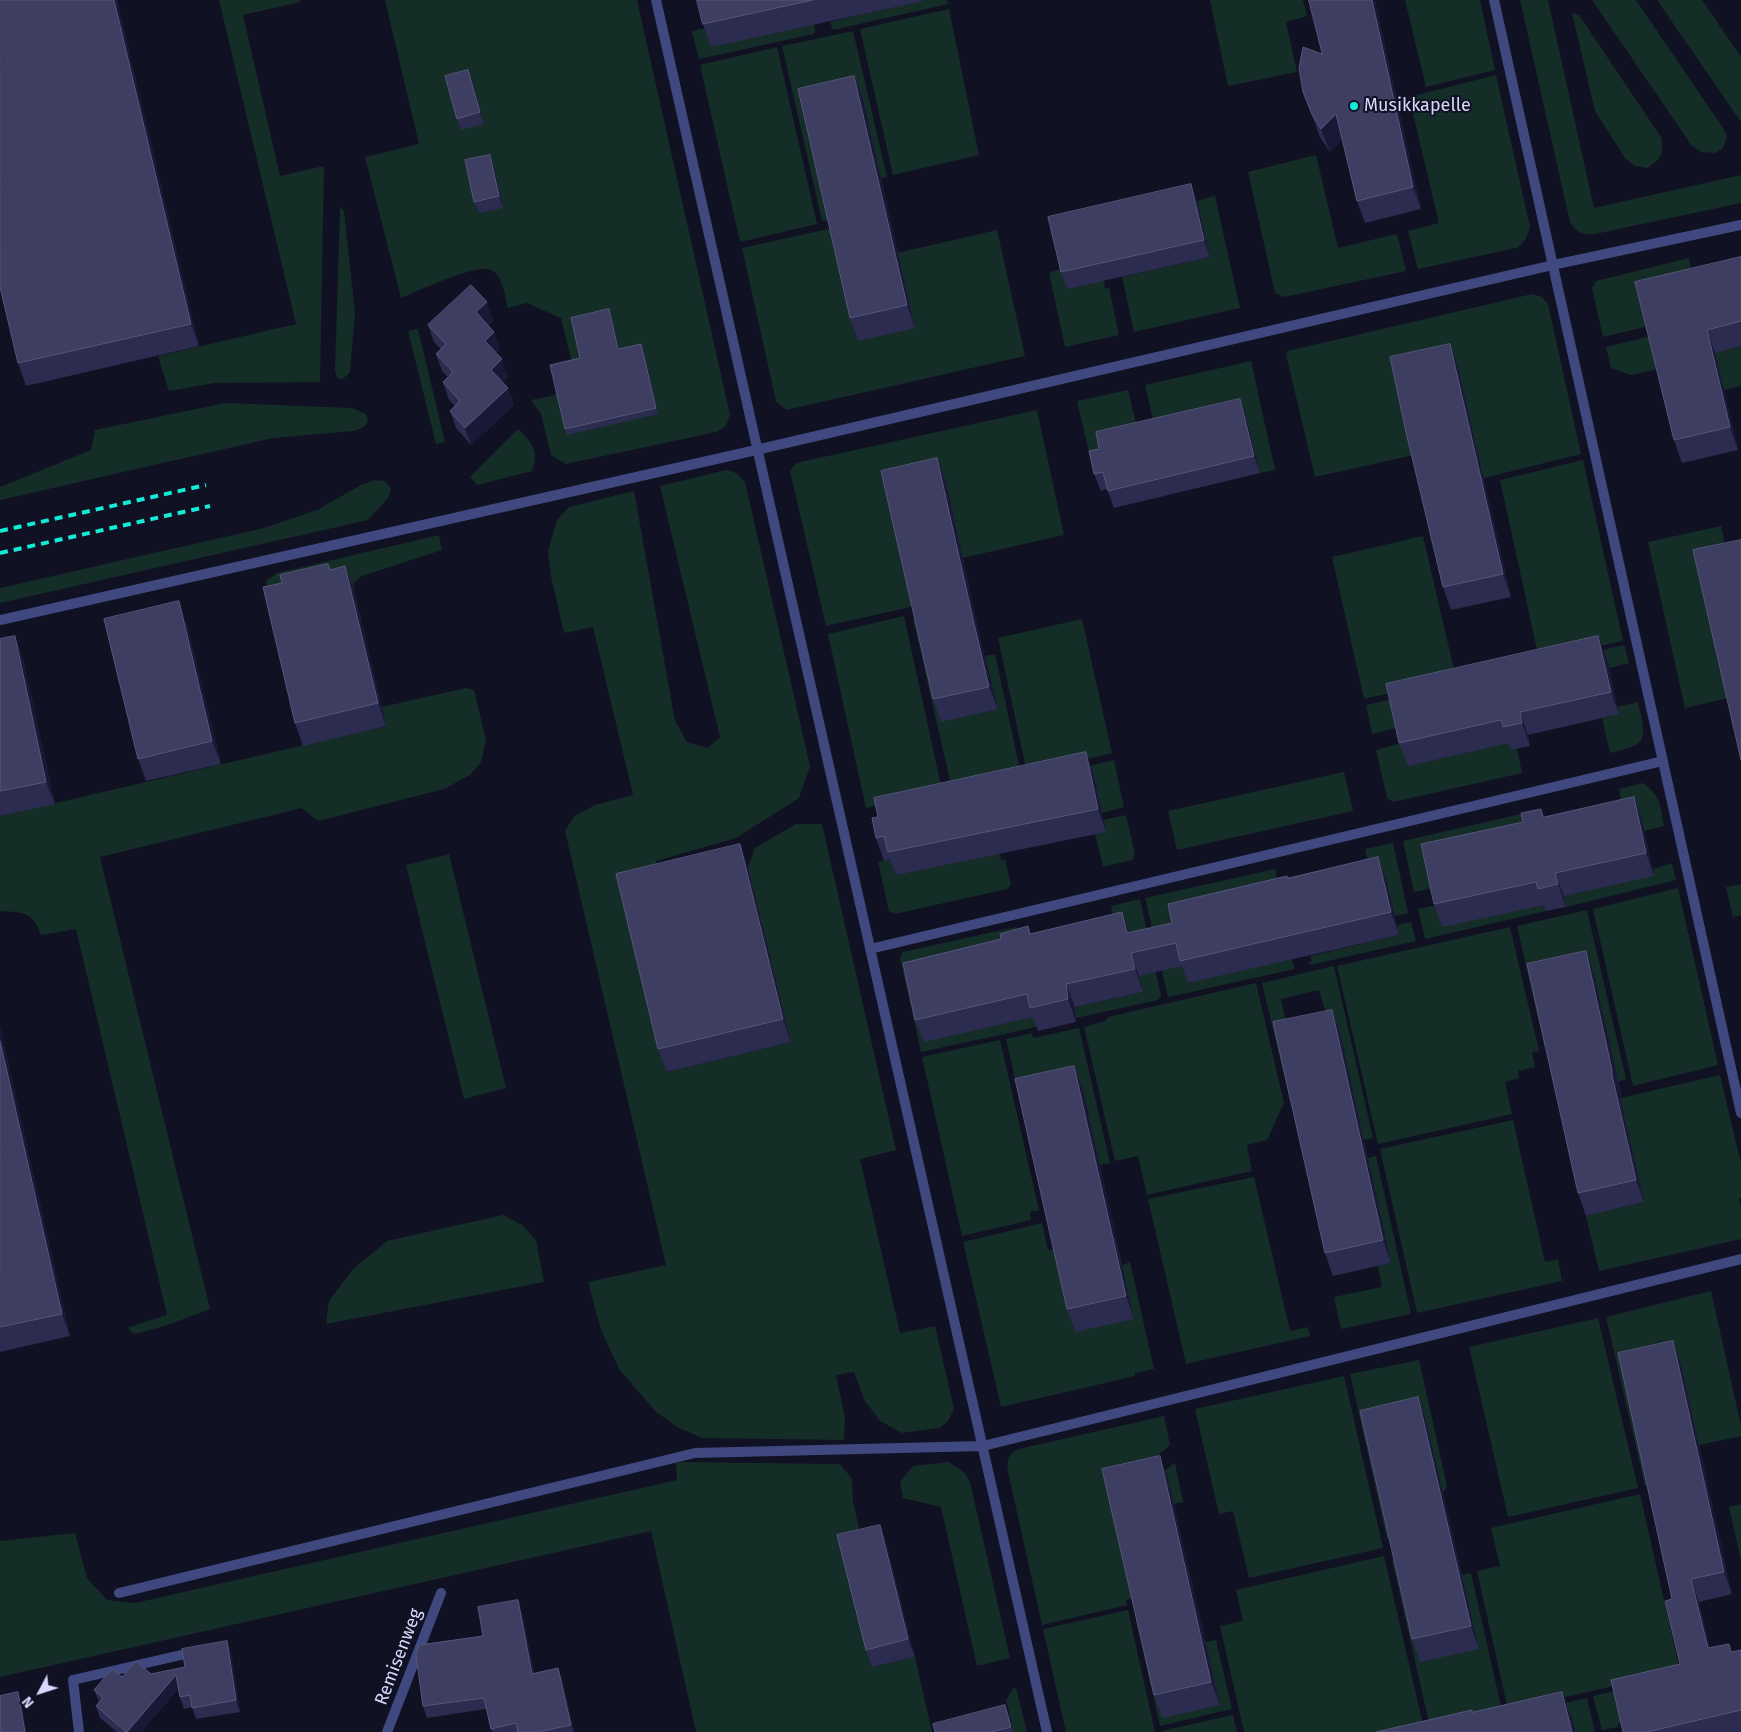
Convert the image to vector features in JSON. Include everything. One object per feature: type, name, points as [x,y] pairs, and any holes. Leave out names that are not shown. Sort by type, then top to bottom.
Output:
[{"type":"street","points":[[656,0],[1047,1732]]},
{"type":"street","points":[[1494,0],[1741,1113]]},
{"type":"street","points":[[0,620],[758,450],[1553,265],[1741,225]]},
{"type":"street","points":[[870,949],[1663,761]]},
{"type":"street","points":[[119,1593],[695,1453],[983,1446],[1741,1259]]},
{"type":"street","name":"Remisenweg","points":[[387,1732],[441,1593]]},
{"type":"street","points":[[79,1732],[73,1680],[203,1650]]},
{"type":"green space","points":[[219,0],[300,0],[300,2],[243,15],[280,176],[324,166],[320,382],[215,383],[169,391],[158,356],[296,324]]},
{"type":"green space","points":[[385,0],[637,0],[730,415],[726,426],[716,432],[566,464],[551,455],[541,414],[531,400],[553,396],[574,371],[561,318],[527,303],[508,308],[498,276],[491,270],[484,269],[460,274],[401,298],[365,157],[419,144]]},
{"type":"green space","points":[[922,0],[947,0],[948,4],[833,30],[830,22]]},
{"type":"green space","points":[[1210,0],[1303,0],[1307,16],[1286,22],[1297,72],[1228,86]]},
{"type":"green space","points":[[1405,0],[1480,0],[1495,70],[1426,87]]},
{"type":"green space","points":[[1520,0],[1548,0],[1594,208],[1741,175],[1741,203],[1595,234],[1584,234],[1575,229],[1570,222]]},
{"type":"green space","points":[[1592,0],[1636,0],[1723,128],[1727,137],[1723,148],[1715,153],[1702,152],[1692,146]]},
{"type":"green space","points":[[1657,0],[1702,0],[1741,57],[1741,122]]},
{"type":"green space","points":[[949,9],[979,155],[893,175],[860,29]]},
{"type":"green space","points":[[1572,13],[1579,15],[1661,137],[1661,156],[1647,168],[1635,166],[1625,158],[1595,111]]},
{"type":"green space","points":[[814,23],[814,34],[699,59],[692,31],[706,28]]},
{"type":"green space","points":[[853,31],[887,177],[881,178],[830,220],[822,221],[782,46]]},
{"type":"green space","points":[[777,47],[817,224],[740,242],[700,65]]},
{"type":"green space","points":[[1496,75],[1530,227],[1528,234],[1524,242],[1516,248],[1418,269],[1408,231],[1439,223],[1409,97]]},
{"type":"green space","points":[[1316,155],[1338,248],[1397,234],[1406,271],[1284,297],[1275,293],[1248,172]]},
{"type":"green space","points":[[1215,196],[1240,308],[1134,332],[1122,277],[1210,257],[1197,201]]},
{"type":"green space","points":[[340,207],[344,211],[355,313],[350,372],[343,379],[338,378],[335,372]]},
{"type":"green space","points":[[833,228],[858,340],[897,253],[997,230],[1025,356],[786,410],[776,401],[742,248]]},
{"type":"green space","points":[[1689,258],[1696,292],[1649,326],[1603,337],[1592,288],[1596,281]]},
{"type":"green space","points":[[1062,268],[1104,280],[1105,289],[1109,288],[1119,335],[1065,347],[1049,273]]},
{"type":"green space","points":[[1532,294],[1542,297],[1548,304],[1581,454],[1484,478],[1414,455],[1315,477],[1286,354],[1288,351]]},
{"type":"green space","points":[[418,329],[445,442],[436,444],[408,331]]},
{"type":"green space","points":[[1651,336],[1659,369],[1631,375],[1611,368],[1606,347]]},
{"type":"green space","points":[[1741,346],[1741,386],[1724,390],[1715,353]]},
{"type":"green space","points":[[1251,361],[1275,470],[1260,473],[1157,437],[1145,385]]},
{"type":"green space","points":[[1128,390],[1140,440],[1096,469],[1093,469],[1077,401]]},
{"type":"green space","points":[[225,403],[352,408],[366,414],[368,422],[364,427],[354,431],[273,438],[0,500],[0,487],[91,450],[95,430]]},
{"type":"green space","points":[[1037,410],[1064,535],[962,558],[915,606],[826,626],[790,471],[796,463]]},
{"type":"green space","points":[[518,429],[531,443],[535,452],[532,471],[477,485],[470,477]]},
{"type":"green space","points":[[1583,460],[1623,641],[1539,659],[1500,480]]},
{"type":"green space","points":[[726,470],[736,473],[745,482],[810,766],[799,798],[736,838],[656,861],[667,1072],[790,1042],[748,867],[755,848],[796,824],[822,824],[896,1150],[860,1159],[900,1333],[935,1326],[954,1409],[948,1421],[939,1428],[902,1433],[880,1421],[865,1401],[854,1372],[836,1375],[845,1418],[844,1440],[702,1438],[679,1428],[656,1412],[619,1369],[601,1330],[588,1282],[666,1265],[565,831],[574,816],[595,805],[633,795],[593,627],[564,633],[551,576],[548,551],[557,520],[569,507],[634,491],[675,721],[687,742],[708,748],[720,737],[660,486]]},
{"type":"green space","points":[[375,480],[385,481],[391,489],[388,498],[368,520],[0,603],[0,588],[264,528],[317,510],[361,485]]},
{"type":"green space","points":[[1721,526],[1730,567],[1729,698],[1685,708],[1648,542]]},
{"type":"green space","points":[[439,535],[442,550],[362,576],[354,582],[354,589],[271,610],[266,581],[277,573]]},
{"type":"green space","points":[[1423,536],[1455,674],[1452,679],[1364,699],[1332,557]]},
{"type":"green space","points":[[904,616],[942,790],[866,808],[828,634]]},
{"type":"green space","points":[[917,618],[998,709],[985,656],[995,654],[1021,774],[952,789],[913,619]]},
{"type":"green space","points":[[1082,619],[1112,753],[1027,773],[998,638]]},
{"type":"green space","points":[[1624,645],[1629,663],[1609,668],[1607,659],[1514,671]]},
{"type":"green space","points":[[1495,675],[1399,727],[1372,734],[1366,705]]},
{"type":"green space","points":[[466,688],[474,690],[486,740],[481,762],[470,775],[444,789],[318,821],[302,808],[100,857],[210,1309],[168,1325],[135,1334],[129,1330],[129,1327],[167,1315],[76,929],[41,935],[34,921],[26,914],[0,911],[0,816],[386,726],[382,707]]},
{"type":"green space","points":[[1638,702],[1643,724],[1642,738],[1639,743],[1610,753],[1602,718],[1619,714],[1617,707]]},
{"type":"green space","points":[[1402,743],[1510,743],[1511,750],[1517,749],[1522,773],[1393,802],[1387,798],[1376,750]]},
{"type":"green space","points":[[1114,760],[1124,807],[1102,813],[1014,783]]},
{"type":"green space","points":[[1344,772],[1353,811],[1177,850],[1168,811]]},
{"type":"green space","points":[[1643,783],[1656,797],[1664,826],[1644,831],[1642,820],[1626,823],[1619,789]]},
{"type":"green space","points":[[1525,813],[1530,818],[1434,888],[1414,892],[1403,841]]},
{"type":"green space","points":[[1126,815],[1135,854],[1132,860],[1103,867],[1095,834],[1103,820]]},
{"type":"green space","points":[[1393,843],[1408,913],[1395,916],[1386,880],[1373,882],[1365,849]]},
{"type":"green space","points":[[1000,853],[1001,860],[1005,860],[1011,885],[1007,889],[895,914],[889,911],[878,862],[892,859]]},
{"type":"green space","points":[[449,854],[506,1088],[464,1099],[406,865]]},
{"type":"green space","points":[[1672,863],[1676,880],[1566,907],[1564,896],[1654,875],[1653,869]]},
{"type":"green space","points":[[1275,869],[1280,894],[1158,954],[1145,898]]},
{"type":"green space","points":[[1741,884],[1741,915],[1733,917],[1726,887]]},
{"type":"green space","points":[[1678,888],[1718,1065],[1633,1086],[1593,909]]},
{"type":"green space","points":[[1140,899],[1161,996],[1158,1000],[1076,1018],[1074,1007],[1143,992],[1119,938],[1111,906]]},
{"type":"green space","points":[[1544,904],[1546,911],[1425,939],[1418,909],[1437,905]]},
{"type":"green space","points":[[1587,910],[1626,1079],[1618,1082],[1549,1048],[1545,1049],[1517,926]]},
{"type":"green space","points":[[1411,922],[1416,941],[1310,965],[1309,962],[1312,962],[1310,956],[1399,935],[1397,925]]},
{"type":"green space","points":[[1016,927],[1021,931],[1037,1027],[921,1052],[900,958],[903,952]]},
{"type":"green space","points":[[1510,927],[1539,1051],[1532,1052],[1535,1067],[1518,1071],[1519,1078],[1505,1082],[1512,1114],[1378,1144],[1337,966]]},
{"type":"green space","points":[[1292,960],[1295,969],[1168,997],[1161,967]]},
{"type":"green space","points":[[1334,966],[1373,1138],[1364,1140],[1319,990],[1281,999],[1286,1022],[1294,1101],[1290,1101],[1262,983]]},
{"type":"green space","points":[[1256,983],[1284,1103],[1267,1140],[1247,1145],[1252,1171],[1147,1195],[1138,1156],[1115,1161],[1084,1027],[1105,1021],[1108,1017]]},
{"type":"green space","points":[[1079,1028],[1110,1163],[1100,1165],[1048,1209],[1045,1209],[1006,1039],[1032,1033],[1033,1038]]},
{"type":"green space","points":[[1000,1040],[1039,1210],[1030,1212],[1031,1220],[962,1236],[922,1057]]},
{"type":"green space","points":[[1720,1075],[1741,1164],[1741,1198],[1739,1199],[1741,1207],[1741,1239],[1599,1271],[1586,1216],[1644,1202],[1620,1098]]},
{"type":"green space","points":[[1513,1120],[1545,1262],[1558,1259],[1562,1281],[1417,1313],[1380,1149]]},
{"type":"green space","points":[[1376,1156],[1411,1314],[1341,1329],[1334,1297],[1382,1287],[1378,1266],[1391,1263],[1368,1158]]},
{"type":"green space","points":[[1254,1177],[1290,1331],[1308,1327],[1310,1336],[1186,1364],[1148,1199]]},
{"type":"green space","points":[[503,1215],[522,1225],[536,1240],[544,1282],[326,1324],[329,1301],[353,1269],[387,1241]]},
{"type":"green space","points":[[1042,1223],[1048,1250],[1057,1249],[1122,1265],[1130,1262],[1154,1369],[1135,1373],[1135,1376],[1001,1407],[963,1242]]},
{"type":"green space","points":[[1711,1291],[1741,1426],[1741,1436],[1699,1445],[1650,1485],[1645,1486],[1606,1317]]},
{"type":"green space","points":[[1598,1318],[1638,1488],[1508,1517],[1469,1347]]},
{"type":"green space","points":[[1419,1360],[1447,1486],[1443,1493],[1392,1537],[1387,1539],[1350,1374]]},
{"type":"green space","points":[[1344,1376],[1383,1548],[1249,1578],[1233,1511],[1219,1514],[1195,1409]]},
{"type":"green space","points":[[1164,1416],[1170,1445],[1142,1469],[1135,1598],[1126,1600],[1127,1605],[1042,1625],[1008,1472],[1010,1455],[1019,1449]]},
{"type":"green space","points":[[676,1462],[840,1464],[852,1479],[853,1501],[863,1548],[873,1667],[915,1657],[932,1732],[696,1732],[651,1531],[0,1677],[0,1541],[75,1533],[87,1578],[107,1600],[135,1603],[677,1480]]},
{"type":"green space","points":[[949,1462],[964,1472],[970,1482],[1010,1658],[977,1666],[941,1507],[903,1498],[900,1482],[913,1466]]},
{"type":"green space","points":[[1175,1463],[1183,1502],[1174,1504],[1168,1479],[1157,1476]]},
{"type":"green space","points":[[1640,1494],[1680,1671],[1508,1710],[1477,1571],[1500,1566],[1491,1528]]},
{"type":"green space","points":[[1741,1504],[1741,1560],[1729,1507]]},
{"type":"green space","points":[[1384,1556],[1424,1729],[1409,1732],[1244,1732],[1220,1626],[1243,1621],[1236,1590]]},
{"type":"green space","points":[[1397,1559],[1462,1575],[1471,1573],[1502,1711],[1430,1727],[1392,1560]]},
{"type":"green space","points":[[1128,1610],[1155,1732],[1066,1732],[1043,1629]]},
{"type":"green space","points":[[1138,1615],[1206,1642],[1216,1640],[1232,1709],[1160,1726],[1135,1616]]},
{"type":"green space","points":[[1724,1667],[1618,1724],[1618,1727],[1602,1730],[1593,1696]]},
{"type":"green space","points":[[1016,1688],[1027,1732],[1014,1732],[1006,1700],[1013,1689]]},
{"type":"green space","points":[[1587,1698],[1595,1732],[1575,1732],[1571,1715],[1551,1706]]},
{"type":"green space","points":[[1233,1715],[1237,1732],[1161,1731]]},
{"type":"building","points":[[0,0],[114,0],[191,324],[18,363],[0,287]]},
{"type":"building","points":[[697,0],[813,0],[703,24]]},
{"type":"building","name":"Musikkapelle","points":[[1309,0],[1372,0],[1413,187],[1357,201],[1336,114],[1321,129],[1312,114],[1303,92],[1299,68],[1303,47],[1322,54]]},
{"type":"building","points":[[468,70],[480,112],[457,119],[445,76]]},
{"type":"building","points":[[854,76],[907,305],[850,318],[798,89]]},
{"type":"building","points":[[490,155],[499,196],[474,202],[465,160]]},
{"type":"building","points":[[1191,184],[1204,240],[1061,272],[1048,217]]},
{"type":"building","points":[[1741,257],[1741,321],[1707,330],[1730,427],[1674,440],[1635,282]]},
{"type":"building","points":[[471,285],[487,302],[476,312],[494,332],[485,341],[502,359],[491,370],[508,388],[465,428],[450,411],[460,401],[443,382],[453,372],[436,354],[446,344],[428,325]]},
{"type":"building","points":[[609,309],[618,349],[641,344],[656,408],[565,429],[550,365],[580,358],[571,318]]},
{"type":"building","points":[[1450,344],[1503,574],[1443,587],[1390,357]]},
{"type":"building","points":[[1240,399],[1254,456],[1108,491],[1103,472],[1094,474],[1089,451],[1099,449],[1096,432]]},
{"type":"building","points":[[937,458],[989,687],[933,699],[881,471]]},
{"type":"building","points":[[1741,540],[1741,760],[1693,550]]},
{"type":"building","points":[[328,564],[330,570],[345,566],[378,703],[295,723],[263,587],[282,583],[280,575]]},
{"type":"building","points":[[179,601],[212,741],[138,759],[104,619]]},
{"type":"building","points":[[15,636],[46,782],[0,791],[0,639]]},
{"type":"building","points":[[1598,636],[1611,692],[1520,712],[1522,723],[1503,727],[1501,720],[1399,743],[1386,684]]},
{"type":"building","points":[[1086,752],[1098,809],[888,852],[884,836],[876,838],[872,818],[878,817],[874,798]]},
{"type":"building","points":[[1634,797],[1646,853],[1555,873],[1558,884],[1538,889],[1536,882],[1434,904],[1421,844],[1523,822],[1521,813],[1541,809],[1543,817]]},
{"type":"building","points":[[740,844],[783,1019],[658,1049],[616,874]]},
{"type":"building","points":[[1378,857],[1391,912],[1180,961],[1176,943],[1131,953],[1135,969],[1066,984],[1068,999],[1030,1008],[1027,994],[915,1020],[903,963],[1001,939],[1000,934],[1028,926],[1030,934],[1122,912],[1127,933],[1172,923],[1168,904]]},
{"type":"building","points":[[1586,951],[1636,1180],[1578,1193],[1527,964]]},
{"type":"building","points":[[1332,1010],[1383,1240],[1325,1253],[1273,1022]]},
{"type":"building","points":[[0,1041],[62,1314],[0,1327]]},
{"type":"building","points":[[1074,1066],[1126,1296],[1067,1309],[1015,1079]]},
{"type":"building","points":[[1673,1341],[1724,1572],[1691,1579],[1708,1648],[1729,1644],[1731,1652],[1741,1650],[1741,1710],[1647,1732],[1623,1732],[1611,1680],[1680,1664],[1665,1601],[1672,1599],[1618,1353]]},
{"type":"building","points":[[1418,1397],[1471,1626],[1412,1639],[1360,1411]]},
{"type":"building","points":[[1160,1456],[1211,1682],[1154,1695],[1102,1469]]},
{"type":"building","points":[[880,1525],[908,1639],[866,1650],[837,1535]]},
{"type":"building","points":[[518,1600],[532,1674],[558,1668],[571,1725],[538,1732],[518,1732],[516,1723],[491,1729],[484,1698],[423,1706],[416,1655],[419,1645],[483,1636],[478,1607]]},
{"type":"building","points":[[227,1641],[236,1700],[192,1708],[190,1695],[180,1697],[176,1675],[127,1732],[96,1706],[103,1698],[94,1690],[112,1669],[122,1677],[136,1661],[151,1674],[185,1667],[182,1649]]},
{"type":"building","points":[[18,1692],[25,1732],[0,1732],[0,1696]]},
{"type":"building","points":[[1562,1692],[1572,1732],[1376,1732],[1472,1710],[1472,1712]]},
{"type":"building","points":[[1005,1705],[1011,1727],[991,1732],[935,1732],[933,1724]]},
{"type":"railway","points":[[0,531],[206,485]]},
{"type":"railway","points":[[0,553],[210,506]]},
{"type":"place","name":"Musikkapelle","points":[[1354,106]]}]
